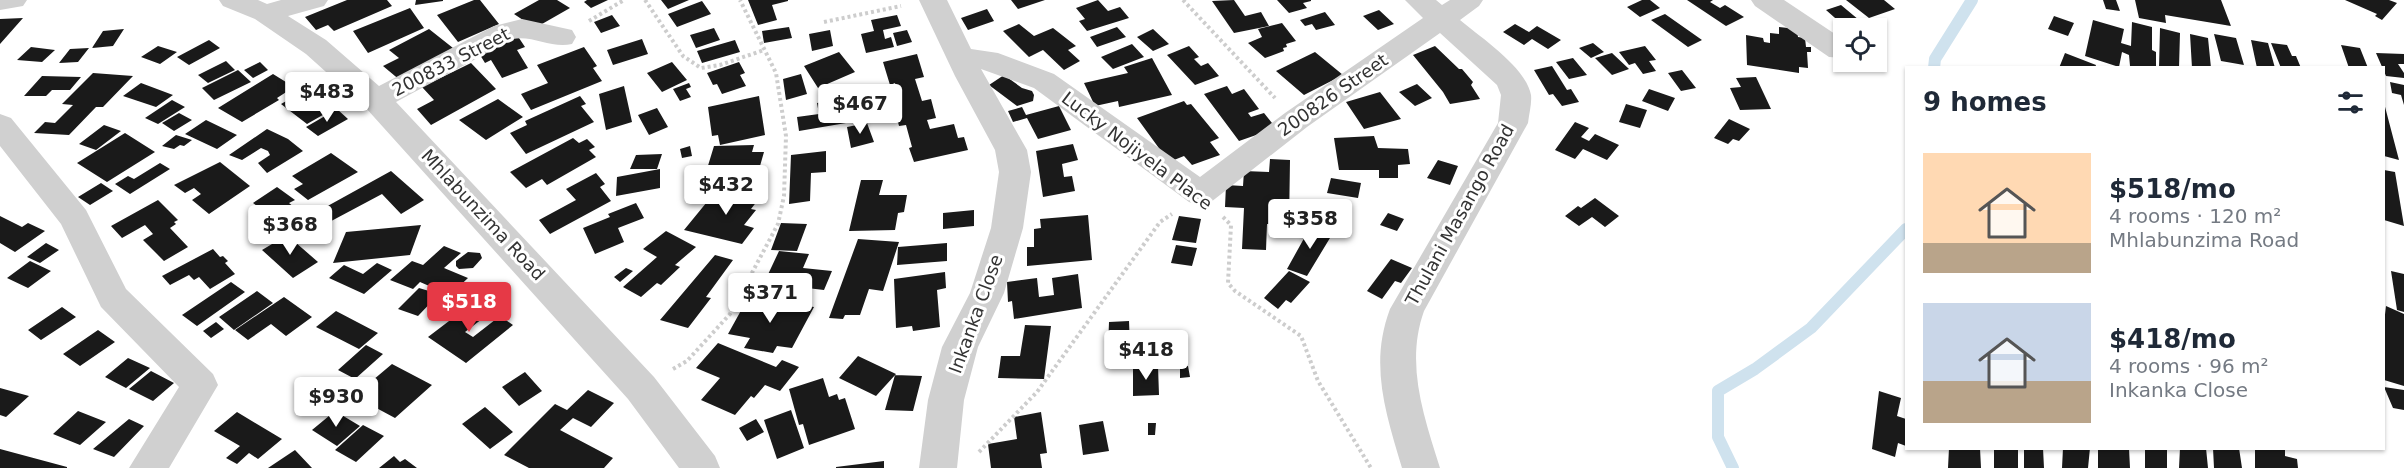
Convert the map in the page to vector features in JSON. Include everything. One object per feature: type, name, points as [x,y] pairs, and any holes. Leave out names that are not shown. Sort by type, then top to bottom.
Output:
[{"type":"street","points":[[0,1],[13,0]]},
{"type":"street","name":"Mhlabunzima Road","points":[[233,0],[265,13],[316,48],[376,100],[641,388],[701,468]]},
{"type":"street","points":[[265,13],[314,0]]},
{"type":"street","name":"200826 Street","points":[[1200,194],[1296,120],[1430,9],[1468,0]]},
{"type":"street","points":[[1765,0],[1833,46]]},
{"type":"street","name":"Inkanka Close","points":[[919,2],[961,57],[1011,150],[1015,172],[1007,228],[990,282],[960,347],[942,427],[938,468]]},
{"type":"street","name":"Thulani Masango Road","points":[[1421,468],[1404,412],[1397,367],[1400,331],[1407,309],[1469,204],[1513,123],[1516,102],[1511,82],[1501,70],[1430,9]]},
{"type":"street","name":"200833 Street","points":[[376,100],[504,32],[522,28],[562,37]]},
{"type":"street","name":"Lucky Nojiyela Place","points":[[961,57],[988,60],[1044,81],[1200,194]]},
{"type":"street","points":[[0,125],[74,218],[113,298],[200,385],[148,468]]},
{"type":"path","points":[[562,37],[624,0]]},
{"type":"path","points":[[645,0],[683,56],[701,68],[720,65],[764,50]]},
{"type":"path","points":[[641,388],[687,361],[729,314],[778,224],[784,196],[786,136],[776,73],[740,0]]},
{"type":"path","points":[[1183,0],[1296,120]]},
{"type":"path","points":[[824,22],[919,2]]},
{"type":"path","points":[[975,456],[1037,392],[1160,222],[1200,194]]},
{"type":"path","name":"Lucky Nojiyela Place","points":[[1200,194],[1231,225],[1228,283],[1234,291],[1297,331],[1305,339],[1313,371],[1326,399],[1348,428],[1364,461],[1371,468]]},
{"type":"building","points":[[347,0],[387,0],[392,6],[334,31],[328,25],[316,30],[305,17]]},
{"type":"building","points":[[416,0],[443,0],[443,1],[415,5]]},
{"type":"building","points":[[474,0],[480,0],[499,24],[458,42],[437,15]]},
{"type":"building","points":[[539,0],[557,0],[570,8],[535,28],[514,14]]},
{"type":"building","points":[[608,0],[591,8],[584,2]]},
{"type":"building","points":[[661,0],[689,0],[668,9]]},
{"type":"building","points":[[748,0],[788,1],[772,5],[777,20],[758,25]]},
{"type":"building","points":[[1011,0],[1045,0],[1018,9]]},
{"type":"building","points":[[1098,0],[1108,11],[1120,7],[1129,18],[1087,31],[1079,21],[1085,19],[1076,8]]},
{"type":"building","points":[[1234,0],[1245,16],[1261,12],[1269,26],[1234,33],[1212,1]]},
{"type":"building","points":[[1277,0],[1311,1],[1303,3],[1307,8],[1289,13]]},
{"type":"building","points":[[1642,0],[1650,0],[1660,8],[1640,17],[1627,7]]},
{"type":"building","points":[[1687,0],[1713,0],[1710,2],[1720,8],[1725,5],[1744,17],[1726,26]]},
{"type":"building","points":[[1846,0],[1884,0],[1895,9],[1869,18]]},
{"type":"building","points":[[2103,0],[2116,0],[2120,11],[2106,9]]},
{"type":"building","points":[[2135,0],[2221,0],[2231,26],[2165,15],[2166,23],[2139,18]]},
{"type":"building","points":[[2345,0],[2389,0],[2397,3],[2382,20],[2375,16],[2377,14]]},
{"type":"building","points":[[702,1],[711,14],[677,27],[668,14]]},
{"type":"building","points":[[1841,5],[1857,18],[1835,18],[1826,10]]},
{"type":"building","points":[[410,8],[424,28],[368,53],[353,31]]},
{"type":"building","points":[[987,9],[994,21],[968,30],[961,18]]},
{"type":"building","points":[[1379,10],[1394,24],[1378,30],[1363,16]]},
{"type":"building","points":[[1325,12],[1335,25],[1316,30],[1312,24],[1305,26],[1300,20]]},
{"type":"building","points":[[1665,14],[1702,40],[1688,47],[1651,20]]},
{"type":"building","points":[[612,15],[620,26],[601,33],[594,22]]},
{"type":"building","points":[[897,15],[901,26],[883,30],[885,39],[891,37],[894,47],[866,53],[861,34],[874,31],[871,20]]},
{"type":"building","points":[[2054,16],[2074,23],[2068,36],[2048,29]]},
{"type":"building","points":[[23,18],[0,44],[0,19]]},
{"type":"building","points":[[2093,20],[2124,29],[2121,43],[2131,46],[2132,22],[2152,27],[2152,50],[2156,52],[2156,66],[2130,66],[2129,55],[2122,52],[2119,66],[2085,56]]},
{"type":"building","points":[[1282,23],[1296,41],[1286,44],[1284,51],[1265,58],[1248,43],[1262,37],[1258,29]]},
{"type":"building","points":[[1019,24],[1034,36],[1053,28],[1076,46],[1068,50],[1080,61],[1064,70],[1043,50],[1029,57],[1003,31]]},
{"type":"building","points":[[1515,24],[1529,32],[1537,26],[1561,40],[1548,49],[1532,39],[1524,45],[1503,32]]},
{"type":"building","points":[[789,27],[792,38],[764,43],[762,31]]},
{"type":"building","points":[[1117,27],[1126,37],[1097,47],[1090,37]]},
{"type":"building","points":[[1779,27],[1797,29],[1798,37],[1805,38],[1806,47],[1811,47],[1811,52],[1807,52],[1808,68],[1799,67],[1799,73],[1747,65],[1746,35],[1763,38],[1764,42],[1770,43],[1770,33],[1779,34]]},
{"type":"building","points":[[714,28],[720,40],[696,48],[690,35]]},
{"type":"building","points":[[2160,28],[2180,33],[2179,66],[2159,66]]},
{"type":"building","points":[[124,29],[113,46],[92,48],[103,31]]},
{"type":"building","points":[[429,29],[453,48],[401,81],[383,66],[399,58],[389,50]]},
{"type":"building","points":[[1153,29],[1169,44],[1153,51],[1137,37]]},
{"type":"building","points":[[830,30],[833,46],[812,51],[809,34]]},
{"type":"building","points":[[907,30],[912,42],[897,46],[893,33]]},
{"type":"building","points":[[2190,34],[2208,38],[2211,66],[2192,66]]},
{"type":"building","points":[[2214,34],[2236,38],[2244,65],[2221,61]]},
{"type":"building","points":[[517,35],[525,47],[517,50],[528,68],[502,78],[491,60],[485,63],[477,50]]},
{"type":"building","points":[[642,39],[648,54],[613,65],[607,50]]},
{"type":"building","points":[[209,40],[220,48],[189,65],[177,57]]},
{"type":"building","points":[[735,40],[740,52],[702,63],[697,51]]},
{"type":"building","points":[[2251,40],[2268,43],[2274,66],[2257,66]]},
{"type":"building","points":[[1593,43],[1604,52],[1591,58],[1579,48]]},
{"type":"building","points":[[2271,43],[2287,45],[2300,66],[2280,66]]},
{"type":"building","points":[[1132,44],[1144,57],[1113,69],[1101,57]]},
{"type":"building","points":[[2341,45],[2360,48],[2367,66],[2348,66]]},
{"type":"building","points":[[158,46],[177,52],[160,64],[141,57]]},
{"type":"building","points":[[1189,46],[1199,57],[1194,59],[1201,66],[1208,63],[1219,76],[1195,85],[1167,55]]},
{"type":"building","points":[[1435,46],[1459,69],[1462,69],[1473,82],[1471,85],[1480,99],[1450,104],[1413,55]]},
{"type":"building","points":[[1645,46],[1656,60],[1649,61],[1656,71],[1643,74],[1635,63],[1629,65],[1619,52]]},
{"type":"building","points":[[31,47],[55,50],[42,62],[17,60]]},
{"type":"building","points":[[584,47],[597,66],[593,68],[602,81],[531,110],[521,94],[548,83],[537,65]]},
{"type":"building","points":[[89,48],[78,62],[59,63],[70,49]]},
{"type":"building","points":[[839,52],[855,72],[818,88],[804,66]]},
{"type":"building","points":[[1315,52],[1343,75],[1304,95],[1276,71]]},
{"type":"building","points":[[1612,53],[1629,69],[1612,75],[1595,58]]},
{"type":"building","points":[[2065,53],[2096,65],[2096,66],[2060,66]]},
{"type":"building","points":[[2376,53],[2404,54],[2404,64],[2398,64],[2404,73],[2404,78],[2386,76],[2385,66],[2382,66]]},
{"type":"building","points":[[917,54],[924,77],[915,79],[922,101],[931,99],[936,118],[927,120],[930,129],[954,124],[958,138],[964,137],[968,150],[914,162],[909,148],[912,147],[906,125],[899,126],[894,107],[901,106],[895,83],[890,85],[883,62]]},
{"type":"building","points":[[1152,58],[1172,95],[1119,107],[1118,101],[1095,106],[1084,83],[1128,73],[1124,67]]},
{"type":"building","points":[[1573,58],[1587,75],[1569,79],[1556,62]]},
{"type":"building","points":[[226,61],[235,70],[208,83],[198,75]]},
{"type":"building","points":[[260,62],[268,70],[253,78],[244,70]]},
{"type":"building","points":[[672,62],[687,80],[662,92],[647,73]]},
{"type":"building","points":[[739,62],[745,73],[740,75],[746,86],[722,94],[717,84],[713,85],[707,73]]},
{"type":"building","points":[[471,63],[496,89],[431,125],[417,109],[434,100],[422,87]]},
{"type":"building","points":[[1552,66],[1567,90],[1571,89],[1579,102],[1562,106],[1553,94],[1549,95],[1534,70]]},
{"type":"building","points":[[238,70],[251,82],[214,100],[202,88]]},
{"type":"building","points":[[1682,70],[1696,88],[1681,91],[1668,73]]},
{"type":"building","points":[[93,73],[133,76],[103,107],[96,107],[69,135],[34,133],[45,122],[55,123],[73,105],[62,104]]},
{"type":"building","points":[[273,74],[294,87],[277,98],[279,100],[242,122],[218,108]]},
{"type":"building","points":[[801,74],[807,94],[786,100],[783,79]]},
{"type":"building","points":[[1004,75],[1022,88],[1032,91],[1033,101],[1017,106],[989,85]]},
{"type":"building","points":[[42,76],[81,77],[70,90],[52,90],[46,96],[24,96]]},
{"type":"building","points":[[1756,77],[1771,109],[1740,110],[1730,88],[1741,87],[1736,78]]},
{"type":"building","points":[[2390,82],[2404,85],[2404,105],[2401,95],[2392,93]]},
{"type":"building","points":[[141,83],[173,95],[156,107],[123,96]]},
{"type":"building","points":[[689,83],[691,87],[686,89],[691,97],[680,101],[673,89]]},
{"type":"building","points":[[1417,84],[1432,98],[1415,106],[1399,92]]},
{"type":"building","points":[[624,86],[632,122],[606,130],[599,94]]},
{"type":"building","points":[[1227,86],[1232,94],[1244,89],[1259,109],[1248,113],[1251,117],[1264,113],[1276,128],[1239,141],[1204,94]]},
{"type":"building","points":[[1649,89],[1675,98],[1668,111],[1642,101]]},
{"type":"building","points":[[302,92],[328,112],[307,124],[281,104]]},
{"type":"building","points":[[1380,92],[1401,119],[1364,129],[1346,102]]},
{"type":"building","points":[[580,96],[586,104],[581,106],[594,122],[526,154],[510,133],[527,125],[525,121]]},
{"type":"building","points":[[759,96],[765,135],[720,145],[718,135],[712,136],[708,107]]},
{"type":"building","points":[[841,98],[846,123],[799,131],[797,117],[819,114],[817,103]]},
{"type":"building","points":[[498,99],[523,117],[486,140],[459,120]]},
{"type":"building","points":[[172,100],[185,107],[158,124],[145,118]]},
{"type":"building","points":[[1184,101],[1187,105],[1191,104],[1219,138],[1210,142],[1220,155],[1192,165],[1184,156],[1169,162],[1137,118]]},
{"type":"building","points":[[1626,104],[1647,110],[1640,128],[1619,122]]},
{"type":"building","points":[[1059,106],[1071,130],[1038,139],[1027,118],[1013,122],[1008,111],[1022,107],[1026,115]]},
{"type":"building","points":[[2385,107],[2399,160],[2385,156]]},
{"type":"building","points":[[657,108],[668,127],[649,135],[638,115]]},
{"type":"building","points":[[337,109],[348,119],[318,136],[306,127]]},
{"type":"building","points":[[179,113],[192,120],[174,131],[162,123]]},
{"type":"building","points":[[1729,119],[1750,129],[1739,141],[1733,139],[1728,144],[1714,138]]},
{"type":"building","points":[[206,120],[237,135],[217,149],[185,134]]},
{"type":"building","points":[[1575,122],[1589,128],[1581,137],[1589,141],[1595,134],[1619,145],[1607,160],[1583,149],[1575,159],[1555,150]]},
{"type":"building","points":[[867,123],[874,142],[851,148],[847,127]]},
{"type":"building","points":[[104,125],[121,131],[96,150],[79,144]]},
{"type":"building","points":[[267,129],[288,139],[303,151],[267,173],[258,163],[270,155],[268,151],[261,148],[242,160],[229,155]]},
{"type":"building","points":[[125,133],[155,152],[107,182],[77,163]]},
{"type":"building","points":[[176,135],[192,140],[174,149],[162,146]]},
{"type":"building","points":[[1374,136],[1378,148],[1408,149],[1410,164],[1398,165],[1398,178],[1379,178],[1379,170],[1339,170],[1334,138]]},
{"type":"building","points":[[573,138],[579,143],[587,139],[595,147],[589,150],[596,157],[547,185],[542,179],[526,188],[510,172]]},
{"type":"building","points":[[1073,144],[1078,160],[1062,164],[1064,177],[1072,176],[1075,191],[1043,197],[1036,151]]},
{"type":"building","points":[[754,145],[752,152],[764,152],[760,166],[765,166],[761,180],[703,182],[714,146]]},
{"type":"building","points":[[690,146],[692,156],[682,158],[680,149]]},
{"type":"building","points":[[826,151],[826,172],[811,173],[810,201],[789,204],[791,155]]},
{"type":"building","points":[[331,153],[358,172],[308,200],[294,189],[303,184],[292,176]]},
{"type":"building","points":[[662,154],[657,169],[630,169],[636,155]]},
{"type":"building","points":[[1270,159],[1290,160],[1289,225],[1267,224],[1266,250],[1242,249],[1244,208],[1225,207],[1226,185],[1243,186],[1244,171],[1269,172]]},
{"type":"building","points":[[1438,160],[1458,166],[1450,185],[1427,178]]},
{"type":"building","points":[[220,162],[250,186],[209,214],[192,200],[201,194],[194,188],[185,193],[174,185]]},
{"type":"building","points":[[160,163],[170,169],[130,194],[115,184],[128,176],[134,179]]},
{"type":"building","points":[[660,169],[660,188],[616,196],[617,177]]},
{"type":"building","points":[[2385,170],[2395,172],[2404,226],[2385,220]]},
{"type":"building","points":[[391,171],[424,200],[401,214],[382,194],[305,235],[301,230],[291,235],[286,229]]},
{"type":"building","points":[[596,173],[605,184],[600,187],[611,201],[550,234],[539,220],[576,200],[566,189]]},
{"type":"building","points":[[1331,178],[1361,183],[1358,198],[1327,193]]},
{"type":"building","points":[[861,180],[883,180],[879,195],[907,195],[904,212],[898,213],[895,230],[849,231]]},
{"type":"building","points":[[101,183],[113,191],[90,205],[78,197]]},
{"type":"building","points":[[720,186],[761,196],[751,209],[756,210],[744,225],[754,228],[742,244],[684,230]]},
{"type":"building","points":[[277,187],[295,200],[289,203],[300,212],[270,232],[257,222],[269,215],[253,203]]},
{"type":"building","points":[[1595,198],[1619,216],[1605,227],[1592,217],[1579,226],[1565,216],[1578,206],[1581,208]]},
{"type":"building","points":[[158,200],[178,220],[170,228],[188,247],[164,261],[143,240],[153,234],[145,225],[122,238],[111,226]]},
{"type":"building","points":[[636,203],[644,218],[618,228],[624,242],[595,254],[583,228],[610,217],[608,214]]},
{"type":"building","points":[[1325,207],[1344,214],[1339,229],[1318,221]]},
{"type":"building","points":[[974,210],[974,226],[943,229],[943,213]]},
{"type":"building","points":[[1388,213],[1404,219],[1397,231],[1380,225]]},
{"type":"building","points":[[1088,215],[1092,260],[1027,266],[1027,247],[1034,247],[1034,229],[1041,228],[1040,219]]},
{"type":"building","points":[[0,216],[22,227],[28,223],[45,231],[15,252],[0,243]]},
{"type":"building","points":[[1179,216],[1201,219],[1196,243],[1172,240]]},
{"type":"building","points":[[781,223],[807,224],[797,251],[771,250]]},
{"type":"building","points":[[1312,224],[1333,233],[1307,276],[1287,269]]},
{"type":"building","points":[[421,225],[410,255],[333,263],[346,232]]},
{"type":"building","points":[[666,231],[696,247],[675,265],[680,267],[661,285],[657,283],[641,297],[623,287],[657,257],[643,249]]},
{"type":"building","points":[[287,235],[318,262],[293,278],[262,250]]},
{"type":"building","points":[[858,239],[899,242],[883,291],[869,289],[860,315],[845,315],[843,319],[829,318]]},
{"type":"building","points":[[46,243],[59,250],[40,263],[27,257]]},
{"type":"building","points":[[947,243],[947,261],[897,265],[898,247]]},
{"type":"building","points":[[1176,245],[1197,248],[1192,266],[1171,263]]},
{"type":"building","points":[[444,246],[461,253],[444,268],[468,278],[450,295],[420,282],[413,289],[390,280],[412,261],[423,265]]},
{"type":"building","points":[[213,249],[220,257],[223,256],[228,261],[225,263],[235,274],[210,289],[199,277],[194,280],[189,275],[170,285],[162,276]]},
{"type":"building","points":[[779,251],[809,254],[803,268],[832,271],[824,290],[764,283]]},
{"type":"building","points":[[468,252],[480,253],[482,258],[473,268],[459,269],[456,261]]},
{"type":"building","points":[[715,255],[733,260],[706,297],[711,298],[688,328],[660,320]]},
{"type":"building","points":[[1391,259],[1412,268],[1401,283],[1395,281],[1382,299],[1367,291]]},
{"type":"building","points":[[30,261],[51,271],[28,288],[7,278]]},
{"type":"building","points":[[377,263],[392,270],[364,294],[329,278],[344,265],[363,274]]},
{"type":"building","points":[[626,268],[633,271],[620,282],[614,277]]},
{"type":"building","points":[[1289,271],[1310,282],[1291,303],[1286,300],[1278,309],[1264,298]]},
{"type":"building","points":[[2391,271],[2404,274],[2404,312],[2397,310]]},
{"type":"building","points":[[945,272],[946,288],[937,290],[940,327],[913,331],[912,326],[896,328],[894,279]]},
{"type":"building","points":[[1078,274],[1082,308],[1014,319],[1012,301],[1008,302],[1007,282],[1037,278],[1039,297],[1054,295],[1052,278]]},
{"type":"building","points":[[231,282],[245,292],[197,326],[182,315]]},
{"type":"building","points":[[419,288],[439,294],[418,316],[398,309]]},
{"type":"building","points":[[257,291],[273,303],[234,330],[219,317]]},
{"type":"building","points":[[749,296],[814,307],[792,348],[777,346],[773,353],[744,348],[750,338],[728,334]]},
{"type":"building","points":[[284,297],[312,317],[286,336],[271,324],[248,340],[235,330]]},
{"type":"building","points":[[474,302],[491,312],[465,332],[473,337],[500,316],[513,325],[466,363],[428,337]]},
{"type":"building","points":[[2386,306],[2404,314],[2404,386],[2385,380]]},
{"type":"building","points":[[62,307],[76,317],[41,340],[28,330]]},
{"type":"building","points":[[336,311],[378,333],[359,349],[316,327]]},
{"type":"building","points":[[1129,321],[1130,348],[1108,348],[1109,322]]},
{"type":"building","points":[[216,322],[224,329],[211,338],[203,331]]},
{"type":"building","points":[[1025,325],[1051,326],[1044,379],[998,378],[1001,356],[1020,356]]},
{"type":"building","points":[[98,330],[115,342],[80,366],[63,354]]},
{"type":"building","points":[[718,343],[776,367],[782,360],[799,367],[780,391],[765,385],[754,398],[751,396],[735,415],[701,400],[720,378],[696,368]]},
{"type":"building","points":[[366,345],[383,354],[355,379],[338,370]]},
{"type":"building","points":[[858,356],[896,374],[876,396],[839,378]]},
{"type":"building","points":[[128,358],[150,368],[126,388],[105,377]]},
{"type":"building","points":[[392,364],[432,385],[395,418],[354,396]]},
{"type":"building","points":[[1158,366],[1159,395],[1133,396],[1133,367]]},
{"type":"building","points":[[1188,366],[1190,377],[1180,378],[1180,367]]},
{"type":"building","points":[[151,371],[174,383],[153,401],[129,389]]},
{"type":"building","points":[[525,372],[542,391],[519,406],[502,387]]},
{"type":"building","points":[[895,375],[922,376],[913,411],[885,410]]},
{"type":"building","points":[[823,378],[829,397],[837,394],[839,400],[845,398],[855,429],[809,445],[803,424],[799,425],[789,389]]},
{"type":"building","points":[[2385,387],[2404,390],[2404,410],[2393,408]]},
{"type":"building","points":[[0,388],[29,396],[6,417],[0,415]]},
{"type":"building","points":[[588,390],[614,403],[591,427],[573,418],[560,430],[613,458],[604,468],[529,468],[504,455],[555,404],[567,410]]},
{"type":"building","points":[[1879,391],[1901,398],[1897,416],[1905,419],[1905,446],[1898,443],[1895,457],[1872,449]]},
{"type":"building","points":[[485,407],[513,432],[490,449],[462,424]]},
{"type":"building","points":[[791,410],[804,448],[777,459],[764,420]]},
{"type":"building","points":[[78,411],[106,422],[80,445],[53,434]]},
{"type":"building","points":[[335,411],[360,426],[337,446],[312,430]]},
{"type":"building","points":[[237,412],[282,439],[258,459],[249,453],[237,464],[226,458],[240,446],[214,431]]},
{"type":"building","points":[[1041,412],[1047,453],[1040,454],[1042,468],[991,468],[988,444],[1017,439],[1014,417]]},
{"type":"building","points":[[129,419],[144,426],[114,457],[93,449]]},
{"type":"building","points":[[756,419],[764,432],[747,441],[739,428]]},
{"type":"building","points":[[1103,421],[1109,451],[1083,455],[1079,425]]},
{"type":"building","points":[[1148,423],[1156,423],[1155,435],[1148,435]]},
{"type":"building","points":[[363,425],[384,436],[356,462],[335,450]]},
{"type":"building","points":[[0,449],[67,467],[67,468],[0,468]]},
{"type":"building","points":[[295,450],[312,468],[268,468]]},
{"type":"building","points":[[1949,450],[1980,450],[1981,468],[1948,468]]},
{"type":"building","points":[[1994,450],[2018,450],[2018,468],[1994,468]]},
{"type":"building","points":[[2024,450],[2043,450],[2044,468],[2024,468]]},
{"type":"building","points":[[2063,450],[2090,450],[2088,468],[2062,468]]},
{"type":"building","points":[[2098,450],[2129,450],[2130,468],[2098,468]]},
{"type":"building","points":[[2145,450],[2167,450],[2167,468],[2145,468]]},
{"type":"building","points":[[2180,450],[2206,450],[2208,468],[2179,468]]},
{"type":"building","points":[[2213,450],[2239,450],[2242,468],[2214,468]]},
{"type":"building","points":[[2255,450],[2285,450],[2285,456],[2297,459],[2298,468],[2255,468]]},
{"type":"building","points":[[394,456],[400,462],[405,459],[417,468],[379,468]]},
{"type":"building","points":[[884,461],[884,468],[836,468],[836,467]]},
{"type":"waterway","points":[[1934,66],[1935,59],[1972,0]]},
{"type":"waterway","points":[[1733,468],[1718,437],[1718,391],[1755,369],[1811,328],[1905,230]]}]
